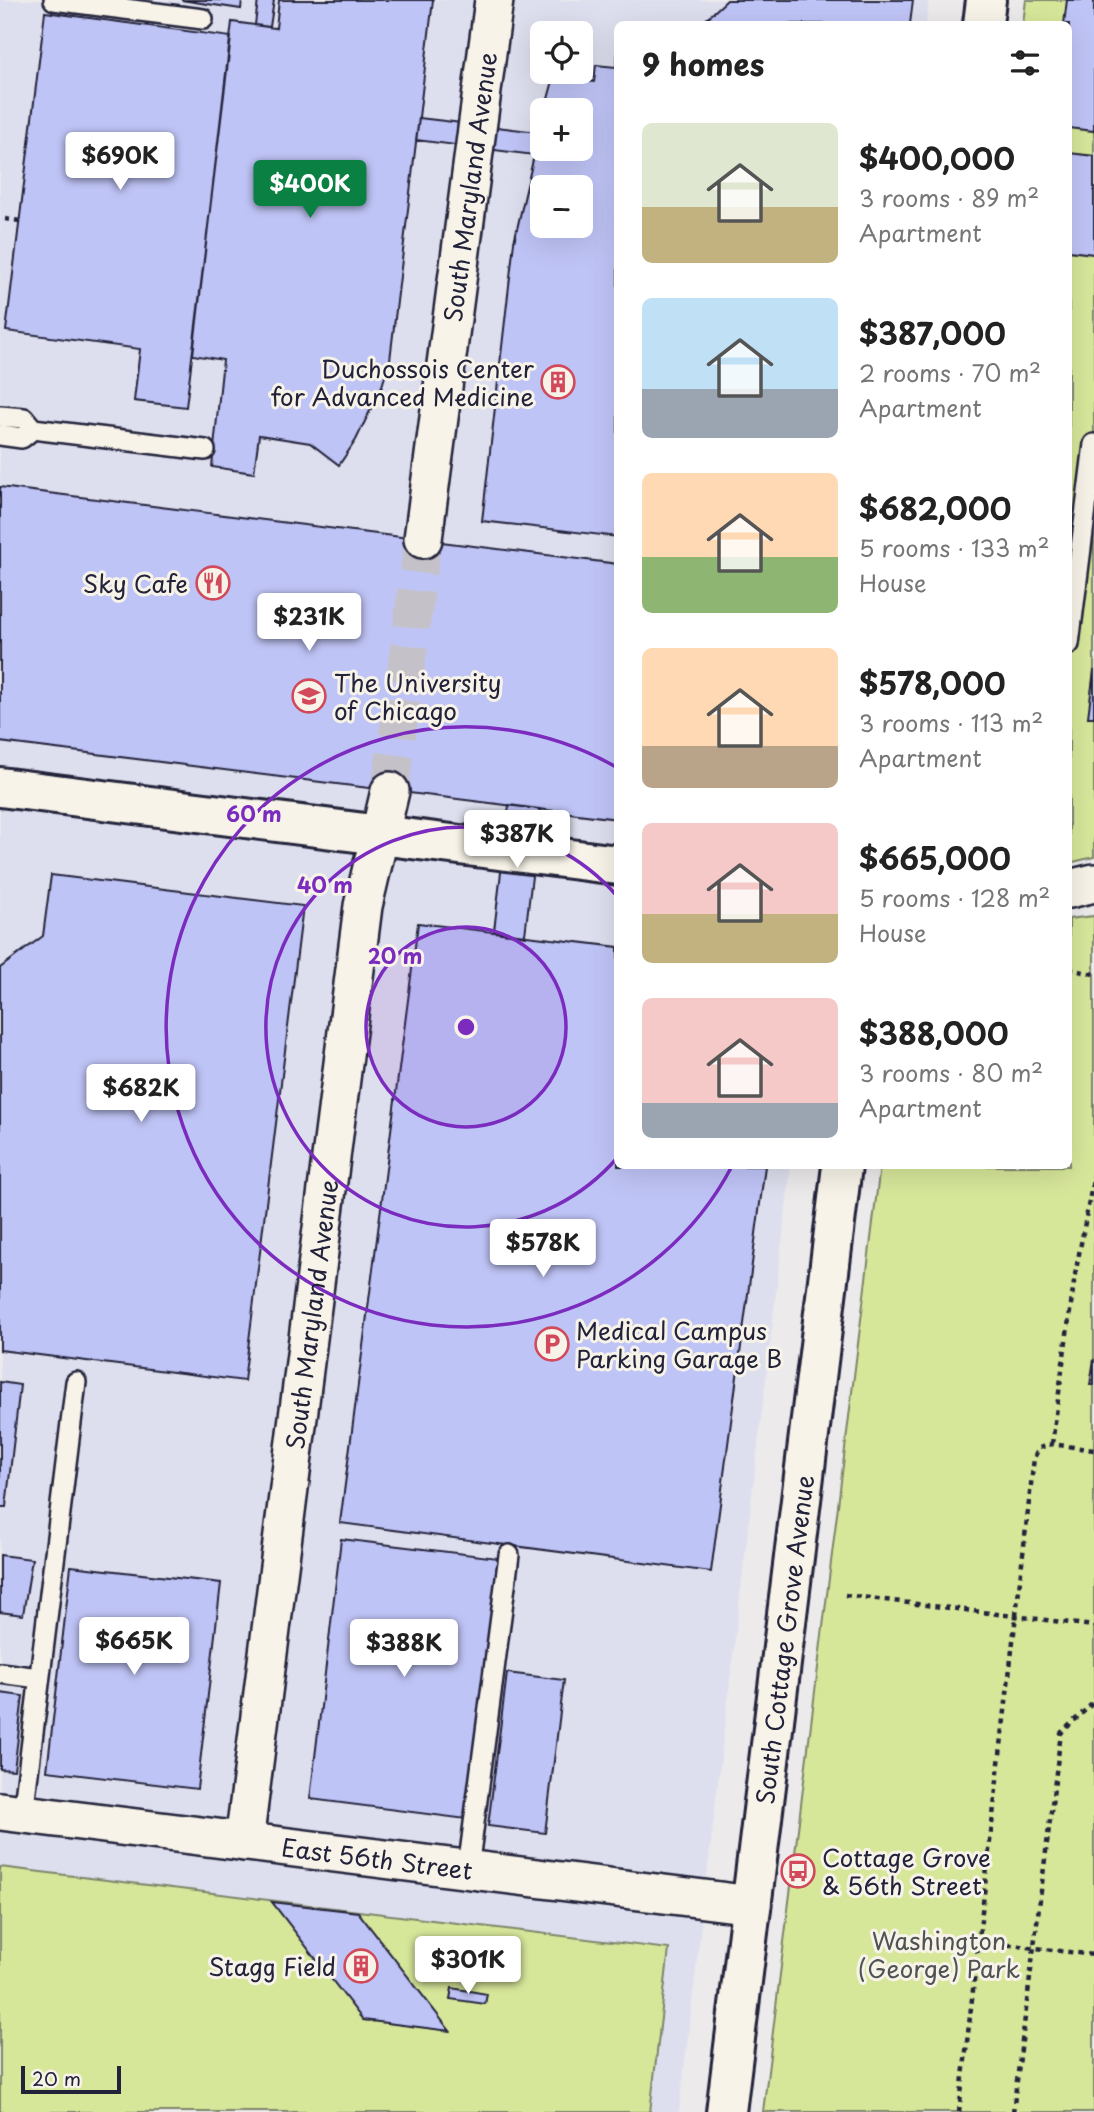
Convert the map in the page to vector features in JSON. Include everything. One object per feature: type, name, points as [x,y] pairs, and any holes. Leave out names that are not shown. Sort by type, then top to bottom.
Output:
[{"type":"main road","points":[[983,21],[986,0]]},
{"type":"main road","points":[[0,788],[614,864]]},
{"type":"main road","name":"South Cottage Grove Avenue","points":[[726,2112],[842,1169]]},
{"type":"street","name":"South Maryland Avenue","points":[[423,540],[494,0]]},
{"type":"street","name":"South Maryland Avenue","points":[[244,1842],[363,906],[390,790]]},
{"type":"street","points":[[1072,888],[1094,883]]},
{"type":"street","name":"East 56th Street","points":[[11,1813],[752,1905]]},
{"type":"lane","points":[[54,0],[203,19]]},
{"type":"lane","points":[[0,416],[24,418],[33,429],[205,450]]},
{"type":"lane","points":[[0,435],[22,438],[33,429]]},
{"type":"lane","points":[[1072,620],[1094,444]]},
{"type":"lane","points":[[11,1813],[39,1678],[76,1382]]},
{"type":"lane","points":[[468,1870],[509,1555]]},
{"type":"lane","points":[[0,1674],[39,1678]]},
{"type":"path","points":[[5,219],[20,222]]},
{"type":"path","points":[[1072,970],[1094,974]]},
{"type":"path","points":[[1052,1444],[1074,1275],[1094,1175]]},
{"type":"path","points":[[960,2112],[1034,1458],[1039,1448],[1052,1444],[1094,1450]]},
{"type":"path","points":[[845,1595],[1094,1626]]},
{"type":"path","points":[[1013,2112],[1061,1733],[1094,1702]]},
{"type":"path","points":[[978,1941],[1094,1955]]},
{"type":"shaded area","name":"The University of Chicago","points":[[0,0],[929,0],[926,21],[614,21],[614,1169],[791,1169],[679,2112],[0,2112]]},
{"type":"green space","points":[[1026,0],[1094,0],[1094,857],[1072,862],[1072,21],[1023,21]]},
{"type":"green space","name":"Washington (George) Park","points":[[1094,916],[1094,2112],[763,2112],[880,1169],[1072,1169],[1072,919]]},
{"type":"green space","points":[[0,1867],[669,1949],[650,2112],[0,2112]]},
{"type":"building","points":[[181,0],[242,0],[241,9]]},
{"type":"building","points":[[258,0],[274,0],[270,27],[255,25]]},
{"type":"building","points":[[279,0],[433,0],[390,360],[382,386],[356,440],[339,465],[310,443],[259,435],[254,473],[212,467],[223,360],[193,355],[232,22],[276,28]]},
{"type":"building","points":[[727,0],[913,0],[910,21],[704,21]]},
{"type":"building","points":[[1067,0],[1094,0],[1094,131],[1072,128],[1072,21],[1064,21]]},
{"type":"building","points":[[45,12],[231,37],[186,407],[134,401],[140,349],[6,331]]},
{"type":"building","name":"Duchossois Center for Advanced Medicine","points":[[596,65],[614,67],[614,537],[482,521],[514,242],[533,161],[593,161],[593,98],[548,98],[552,84],[594,82]]},
{"type":"building","points":[[419,118],[530,131],[530,154],[416,140]]},
{"type":"building","points":[[1072,153],[1094,156],[1094,254],[1072,251]]},
{"type":"building","points":[[0,487],[614,564],[614,819],[0,742]]},
{"type":"building","points":[[1094,670],[1094,717],[1088,717]]},
{"type":"building","points":[[509,805],[540,809],[525,935],[494,931]]},
{"type":"building","points":[[51,875],[303,906],[244,1381],[0,1350],[0,968],[43,936]]},
{"type":"building","name":"Medical Campus Parking Garage B","points":[[418,923],[614,947],[614,1169],[765,1169],[711,1572],[340,1523]]},
{"type":"building","points":[[1094,1359],[1094,1385],[1090,1385]]},
{"type":"building","points":[[0,1382],[20,1385],[6,1507],[0,1507]]},
{"type":"building","points":[[341,1539],[498,1558],[466,1819],[310,1799]]},
{"type":"building","points":[[0,1555],[32,1559],[23,1615],[0,1612]]},
{"type":"building","points":[[71,1566],[221,1583],[197,1789],[47,1771]]},
{"type":"building","points":[[507,1673],[564,1680],[545,1833],[488,1826]]},
{"type":"building","points":[[0,1693],[23,1696],[14,1770],[0,1769]]},
{"type":"building","name":"Stagg Field","points":[[272,1902],[358,1912],[450,2031],[363,2020]]},
{"type":"building","points":[[452,1988],[487,1994],[485,2004],[450,1999]]},
{"type":"tunnel","points":[[390,791],[423,539]]},
{"type":"place","name":"Duchossois Center for Advanced Medicine","points":[[558,382]]},
{"type":"place","name":"Sky Cafe","points":[[213,583]]},
{"type":"place","name":"The University of Chicago","points":[[309,696]]},
{"type":"place","name":"Medical Campus Parking Garage B","points":[[552,1344]]},
{"type":"place","name":"Cottage Grove & 56th Street","points":[[798,1871]]},
{"type":"place","name":"Stagg Field","points":[[361,1966]]}]
